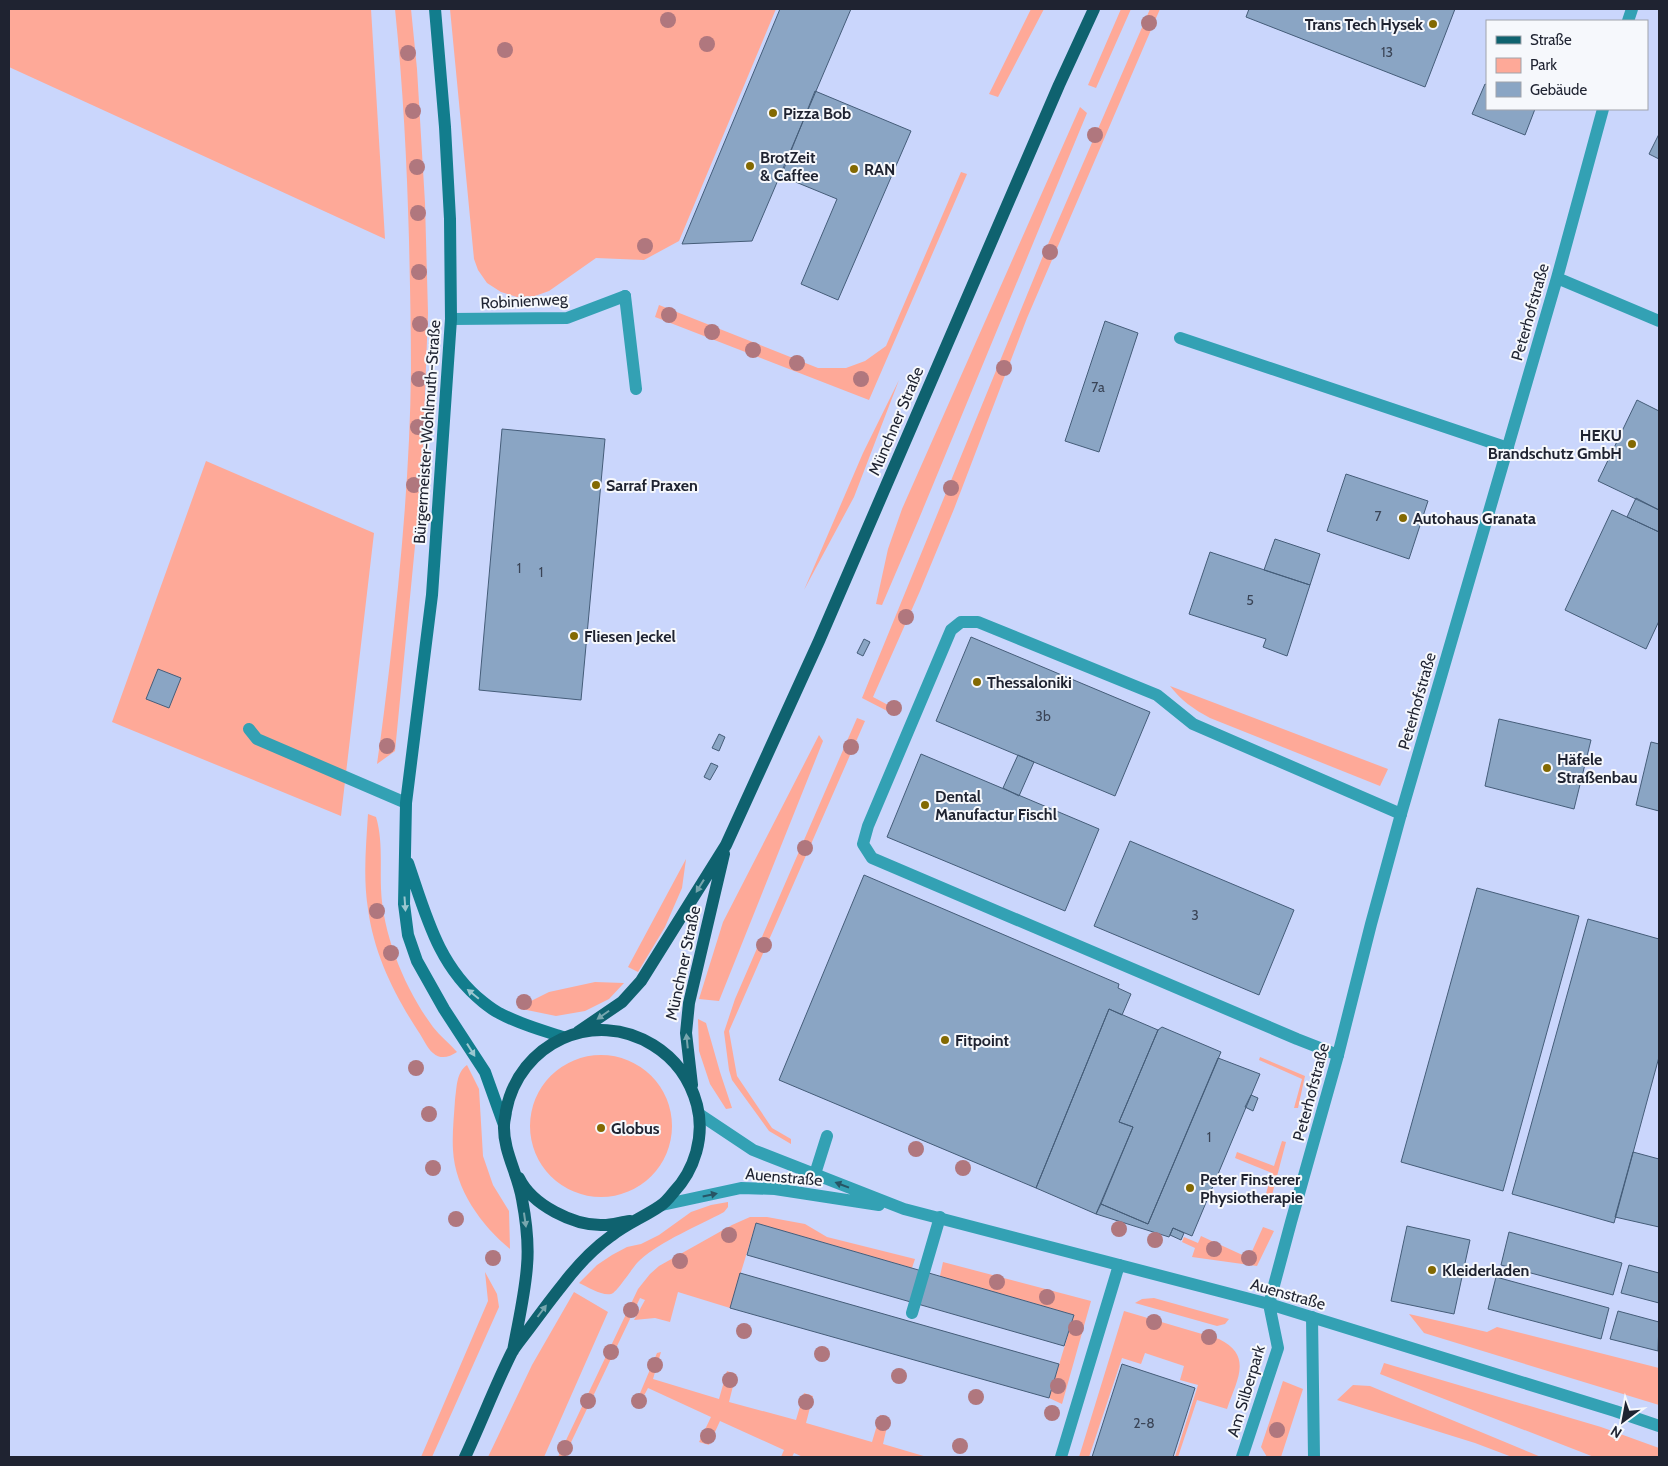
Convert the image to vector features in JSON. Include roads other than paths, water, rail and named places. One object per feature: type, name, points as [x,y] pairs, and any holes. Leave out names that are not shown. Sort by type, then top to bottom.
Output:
[{"type":"main road","name":"Münchner Straße","points":[[578,1032],[622,1002],[641,981],[726,845],[819,641],[1052,101],[1094,9]]},
{"type":"main road","name":"Münchner Straße","points":[[693,1089],[686,1033],[689,1003],[726,845]]},
{"type":"main road","points":[[466,1457],[513,1350],[565,1282],[587,1257],[634,1220],[662,1205],[684,1182],[697,1153],[700,1133],[699,1114],[693,1089],[684,1074],[666,1053],[642,1038],[611,1030],[578,1032],[563,1037],[548,1045],[528,1063],[517,1078],[509,1094],[504,1125],[508,1156],[522,1196],[526,1228],[527,1264],[513,1350]]},
{"type":"main road","points":[[508,1156],[522,1184],[544,1206],[571,1220],[603,1225],[634,1220]]},
{"type":"street","name":"Bürgermeister-Wohlmuth-Straße","points":[[435,9],[446,127],[450,219],[451,319],[432,595],[406,803],[404,904],[408,935],[412,948],[430,986],[485,1072],[504,1125]]},
{"type":"street","name":"Peterhofstraße","points":[[1269,1304],[1338,1055],[1401,814],[1557,278],[1603,110]]},
{"type":"street","points":[[1557,278],[1659,321]]},
{"type":"street","name":"Robinienweg","points":[[451,319],[567,318],[625,296],[636,390]]},
{"type":"street","points":[[1180,338],[1508,448]]},
{"type":"street","points":[[1338,1055],[872,858],[863,844],[868,826],[951,630],[961,622],[978,622],[1157,695],[1193,724],[1401,814]]},
{"type":"street","points":[[249,729],[257,739],[406,803]]},
{"type":"street","name":"Bürgermeister-Wohlmuth-Straße","points":[[406,856],[428,923],[444,957],[467,989],[497,1013],[521,1024],[563,1037]]},
{"type":"street","name":"Auenstraße","points":[[699,1114],[753,1150],[904,1208]]},
{"type":"street","points":[[815,1174],[827,1136]]},
{"type":"street","name":"Auenstraße","points":[[662,1205],[741,1188],[792,1192],[904,1208],[1269,1304],[1659,1426]]},
{"type":"street","points":[[912,1313],[940,1217]]},
{"type":"street","points":[[1061,1457],[1119,1265]]},
{"type":"street","name":"Am Silberpark","points":[[1242,1457],[1278,1348],[1269,1304]]},
{"type":"street","points":[[1312,1317],[1314,1457]]},
{"type":"place","name":"Trans Tech Hysek","points":[[1433,24]]},
{"type":"place","name":"Pizza Bob","points":[[773,113]]},
{"type":"place","name":"BrotZeit & Caffee","points":[[750,166]]},
{"type":"place","name":"RAN","points":[[854,169]]},
{"type":"place","name":"HEKU Brandschutz GmbH","points":[[1632,444]]},
{"type":"place","name":"Sarraf Praxen","points":[[596,485]]},
{"type":"place","name":"Autohaus Granata","points":[[1403,518]]},
{"type":"place","name":"Fliesen Jeckel","points":[[574,636]]},
{"type":"place","name":"Thessaloniki","points":[[977,682]]},
{"type":"place","name":"Häfele Straßenbau","points":[[1547,768]]},
{"type":"place","name":"Dental Manufactur Fischl","points":[[925,805]]},
{"type":"place","name":"Fitpoint","points":[[945,1040]]},
{"type":"place","name":"Globus","points":[[601,1128]]},
{"type":"place","name":"Peter Finsterer Physiotherapie","points":[[1190,1188]]},
{"type":"place","name":"Kleiderladen","points":[[1432,1270]]}]
